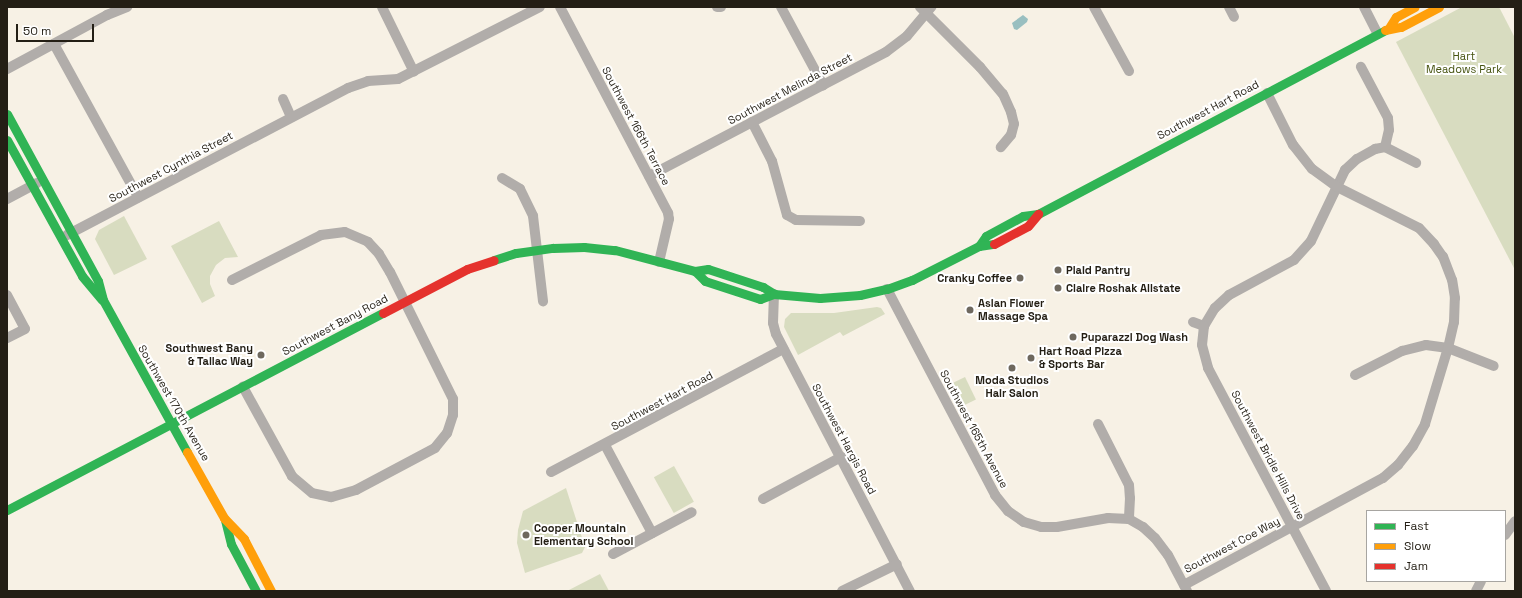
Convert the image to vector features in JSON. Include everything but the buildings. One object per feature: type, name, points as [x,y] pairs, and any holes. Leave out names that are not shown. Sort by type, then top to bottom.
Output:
[{"type":"main road","name":"Southwest Hart Road","points":[[1389,28],[1396,17],[1416,7]]},
{"type":"main road","name":"Southwest Hart Road","points":[[887,289],[912,280],[979,246],[992,245],[1028,226],[1038,214],[1267,92],[1389,28],[1401,27],[1439,7]]},
{"type":"main road","name":"Southwest 170th Avenue","points":[[7,114],[98,281],[103,300],[224,518],[231,544],[256,591]]},
{"type":"main road","name":"Southwest 170th Avenue","points":[[7,140],[89,286],[103,300]]},
{"type":"main road","name":"Southwest Bany Road","points":[[7,510],[467,270],[516,253],[538,249],[584,247],[615,250],[695,271],[708,269],[763,287],[774,294],[820,298],[860,295],[887,289]]},
{"type":"main road","name":"Southwest 170th Avenue","points":[[224,518],[244,539],[271,591]]},
{"type":"street","points":[[7,69],[107,15],[127,7]]},
{"type":"street","points":[[382,7],[414,72]]},
{"type":"street","name":"Southwest Cynthia Street","points":[[61,238],[348,88],[368,80],[398,79],[540,7]]},
{"type":"street","name":"Southwest 166th Terrace","points":[[560,7],[665,205],[669,219],[659,262]]},
{"type":"street","points":[[716,7],[721,7]]},
{"type":"street","points":[[781,7],[823,85]]},
{"type":"street","points":[[1094,7],[1129,71]]},
{"type":"street","points":[[1229,7],[1234,17]]},
{"type":"street","points":[[1364,7],[1378,34]]},
{"type":"street","points":[[926,10],[980,66],[1003,94],[1011,112],[1014,124],[1011,135],[1001,147]]},
{"type":"street","name":"Southwest Melinda Street","points":[[649,176],[886,52],[907,36],[926,10]]},
{"type":"street","points":[[54,44],[138,197]]},
{"type":"street","points":[[1361,67],[1388,118],[1389,130],[1385,147],[1416,163]]},
{"type":"street","name":"Southwest Coe Way","points":[[1185,588],[1292,527],[1383,478],[1398,465],[1413,446],[1425,424],[1448,348],[1454,322],[1455,298],[1452,280],[1443,258],[1419,228],[1336,188],[1312,169],[1293,145],[1267,92]]},
{"type":"street","points":[[282,99],[291,117]]},
{"type":"street","points":[[752,122],[772,161],[787,215],[796,220],[860,221]]},
{"type":"street","name":"Southwest Bridle Hills Drive","points":[[1326,591],[1208,368],[1202,345],[1204,326],[1215,308],[1230,295],[1294,260],[1311,241],[1336,188],[1350,164],[1375,149],[1385,147]]},
{"type":"street","points":[[502,178],[520,189],[533,216],[543,301]]},
{"type":"street","points":[[7,199],[42,180]]},
{"type":"street","points":[[232,280],[320,235],[345,232],[368,242],[379,254],[453,399],[453,415],[447,434],[435,448],[356,490],[331,497],[312,493],[299,484],[292,476],[243,387]]},
{"type":"street","name":"Southwest 165th Avenue","points":[[887,289],[995,495],[1008,511],[1024,522],[1041,527],[1058,527],[1108,518],[1128,519],[1143,527],[1156,538],[1168,555],[1185,588]]},
{"type":"street","name":"Southwest Hargis Road","points":[[774,294],[773,323],[783,349],[910,591]]},
{"type":"street","points":[[7,295],[26,329],[7,338]]},
{"type":"street","points":[[1193,322],[1204,326]]},
{"type":"street","points":[[1355,375],[1402,351],[1426,345],[1448,348],[1494,366]]},
{"type":"street","name":"Southwest Hart Road","points":[[552,472],[783,349]]},
{"type":"street","points":[[1098,424],[1128,485],[1130,498],[1128,519]]},
{"type":"street","points":[[605,445],[652,533]]},
{"type":"street","points":[[763,500],[841,457]]},
{"type":"street","points":[[613,554],[692,512]]},
{"type":"street","points":[[1506,534],[1515,521]]},
{"type":"street","points":[[842,591],[897,564]]},
{"type":"street","points":[[1476,591],[1480,582]]},
{"type":"green space","name":"Hart Meadows Park","points":[[1462,7],[1499,7],[1515,38],[1515,270],[1396,42]]},
{"type":"green space","points":[[124,216],[147,259],[114,275],[95,239],[99,230]]},
{"type":"green space","points":[[219,221],[238,257],[225,258],[216,265],[210,276],[210,284],[215,296],[202,303],[171,246]]},
{"type":"green space","points":[[877,307],[881,308],[885,314],[843,336],[840,332],[798,355],[784,327],[785,319],[791,313],[834,313]]},
{"type":"green space","points":[[965,377],[976,399],[962,406],[951,384]]},
{"type":"green space","points":[[674,466],[694,502],[674,513],[654,477]]},
{"type":"green space","points":[[566,488],[585,547],[582,553],[525,573],[517,543],[518,530],[523,511]]},
{"type":"green space","points":[[600,574],[609,591],[567,591]]},
{"type":"water","points":[[1023,15],[1028,19],[1027,22],[1017,30],[1014,29],[1012,23]]},
{"type":"traffic: fast","points":[[979,246],[986,236],[1023,216],[1038,214],[1385,30]]},
{"type":"traffic: fast","points":[[7,114],[98,281],[103,300],[187,452]]},
{"type":"traffic: fast","points":[[7,140],[82,276],[102,300]]},
{"type":"traffic: fast","points":[[695,271],[705,281],[760,299],[774,294],[820,298],[860,295],[887,289],[912,280],[979,246],[994,244]]},
{"type":"traffic: fast","points":[[494,260],[516,253],[553,248],[584,247],[615,250],[695,271],[708,269],[763,287],[774,294]]},
{"type":"traffic: fast","points":[[7,510],[383,313]]},
{"type":"traffic: fast","points":[[225,520],[231,544],[256,591]]},
{"type":"traffic: slow","points":[[1389,28],[1396,17],[1415,7]]},
{"type":"traffic: slow","points":[[1385,30],[1401,27],[1439,7]]},
{"type":"traffic: slow","points":[[187,452],[224,518],[244,539],[271,591]]},
{"type":"traffic: jam","points":[[994,244],[1028,226],[1038,214]]},
{"type":"traffic: jam","points":[[383,313],[467,269],[494,260]]},
{"type":"place","name":"Plaid Pantry","points":[[1058,270]]},
{"type":"place","name":"Cranky Coffee","points":[[1020,278]]},
{"type":"place","name":"Claire Roshak Allstate","points":[[1058,288]]},
{"type":"place","name":"Asian Flower Massage Spa","points":[[970,310]]},
{"type":"place","name":"Puparazzi Dog Wash","points":[[1073,337]]},
{"type":"place","name":"Southwest Bany & Tallac Way","points":[[261,355]]},
{"type":"place","name":"Hart Road Pizza & Sports Bar","points":[[1031,358]]},
{"type":"place","name":"Moda Studios Hair Salon","points":[[1012,368]]},
{"type":"place","name":"Cooper Mountain Elementary School","points":[[526,535]]}]
